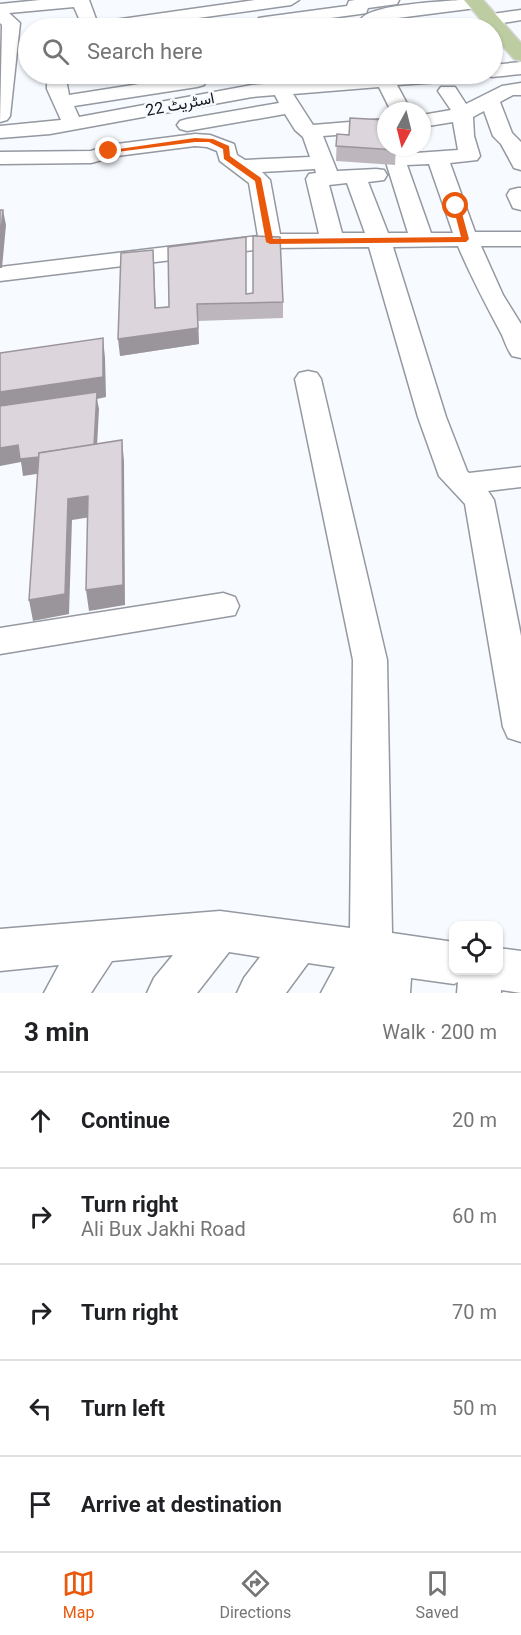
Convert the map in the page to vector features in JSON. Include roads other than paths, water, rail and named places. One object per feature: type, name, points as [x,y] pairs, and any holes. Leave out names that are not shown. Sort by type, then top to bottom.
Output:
[{"type":"main road","points":[[503,27],[521,55]]},
{"type":"street","points":[[168,17],[159,5],[198,0]]},
{"type":"street","points":[[159,18],[291,0]]},
{"type":"street","points":[[292,18],[360,9],[355,5],[392,0]]},
{"type":"street","points":[[0,9],[81,1],[90,18]]},
{"type":"street","points":[[28,18],[39,17],[36,5]]},
{"type":"street","points":[[372,18],[378,15],[468,18]]},
{"type":"street","points":[[0,116],[3,70],[15,27]]},
{"type":"street","points":[[503,70],[521,68]]},
{"type":"street","points":[[59,84],[72,156]]},
{"type":"street","name":"اسٹریٹ 22","points":[[0,132],[65,126],[252,91],[342,84]]},
{"type":"street","points":[[355,84],[377,120]]},
{"type":"street","points":[[387,84],[396,102]]},
{"type":"street","points":[[280,89],[302,126],[312,134],[327,170]]},
{"type":"street","points":[[431,119],[463,114],[509,90],[521,89]]},
{"type":"street","points":[[422,240],[395,159],[470,156],[464,136],[463,114],[448,91]]},
{"type":"street","points":[[490,100],[503,136],[514,138]]},
{"type":"street","points":[[176,105],[191,132],[227,148],[227,157],[258,180],[270,242]]},
{"type":"street","points":[[0,158],[91,157],[292,107]]},
{"type":"street","points":[[335,107],[345,129]]},
{"type":"street","points":[[308,131],[377,125]]},
{"type":"street","points":[[514,138],[510,140],[521,164]]},
{"type":"street","points":[[437,157],[466,239],[491,295],[516,337],[521,351]]},
{"type":"street","points":[[241,167],[327,170],[355,176],[400,174]]},
{"type":"street","points":[[327,170],[317,179],[332,241]]},
{"type":"street","points":[[355,176],[379,240],[432,417],[454,476],[479,500],[521,727]]},
{"type":"street","points":[[521,195],[518,195],[521,204]]},
{"type":"street","points":[[0,274],[270,242],[521,238]]},
{"type":"street","points":[[308,379],[370,660],[383,966]]},
{"type":"street","points":[[462,484],[521,477]]},
{"type":"street","points":[[0,641],[223,606]]},
{"type":"street","points":[[0,950],[220,931],[298,942],[383,966],[449,963]]},
{"type":"street","points":[[169,993],[220,931]]},
{"type":"street","points":[[66,993],[101,941]]},
{"type":"street","points":[[259,993],[298,942]]},
{"type":"street","points":[[343,993],[383,966]]},
{"type":"street","points":[[503,970],[521,972]]},
{"type":"street","points":[[479,993],[481,975]]}]
